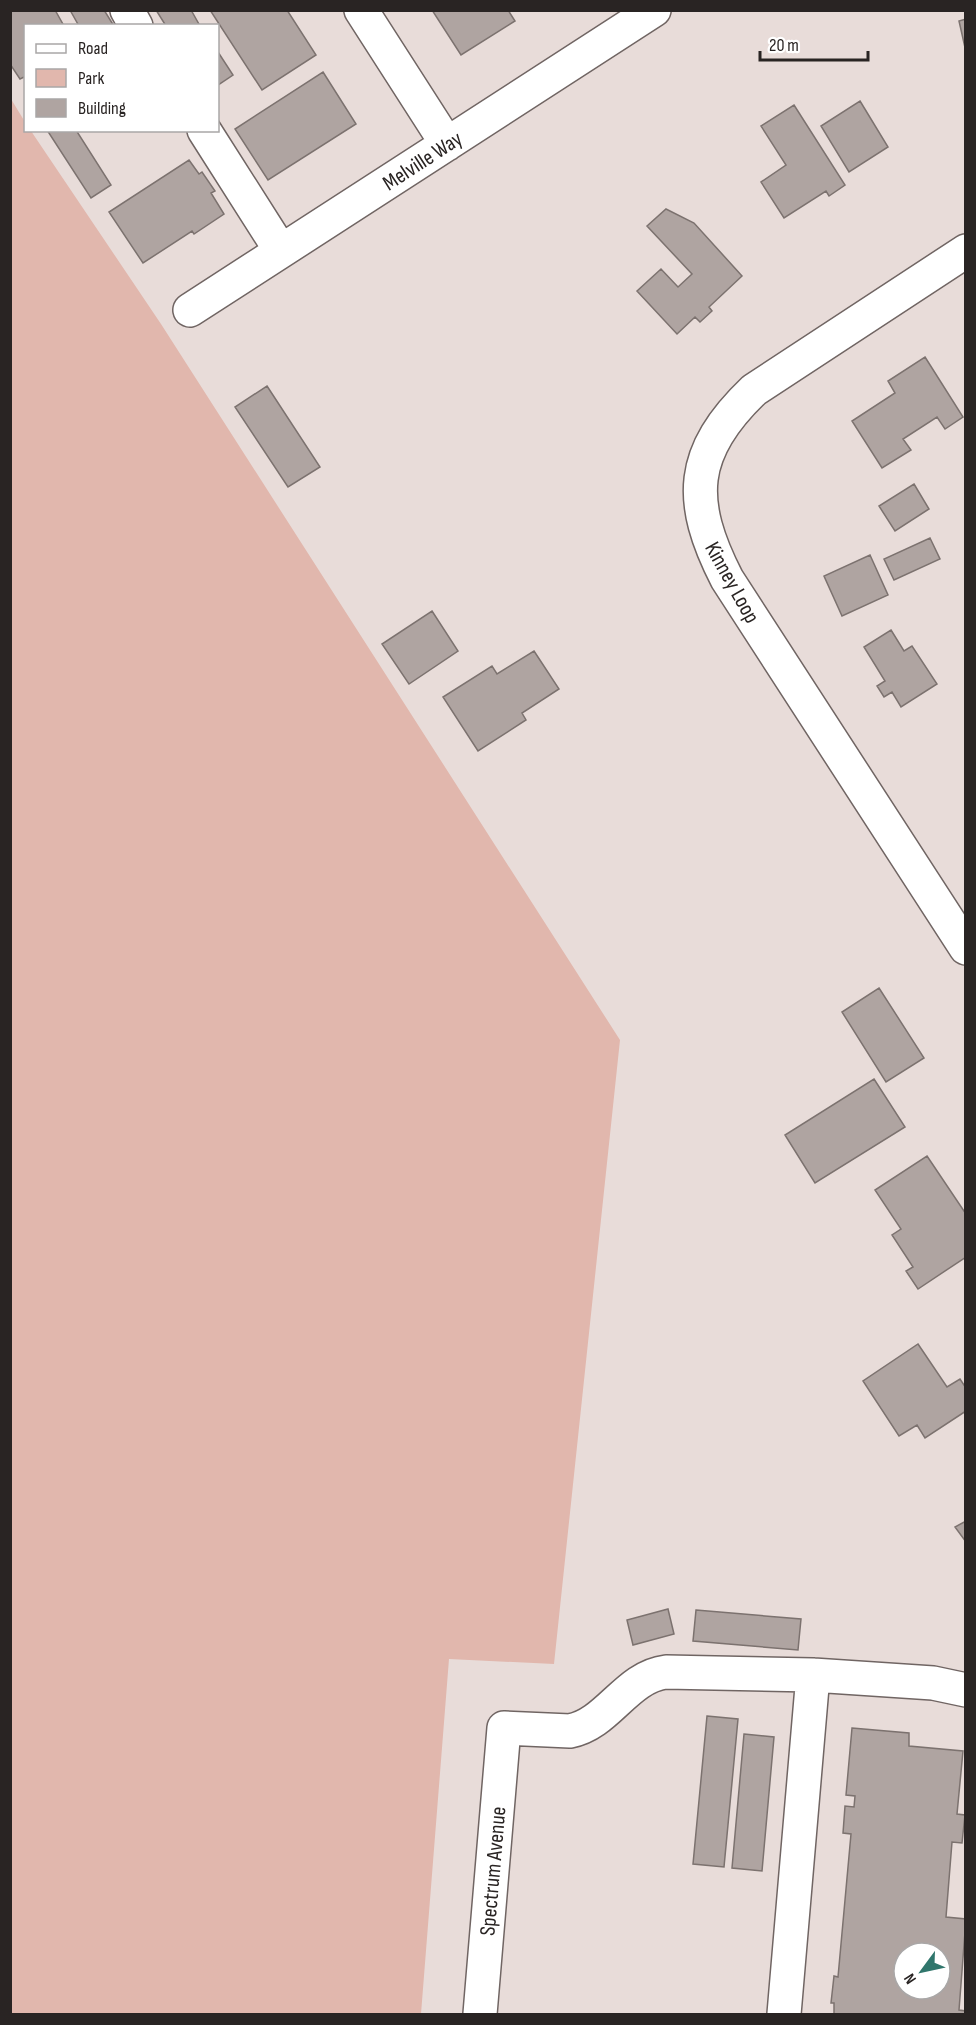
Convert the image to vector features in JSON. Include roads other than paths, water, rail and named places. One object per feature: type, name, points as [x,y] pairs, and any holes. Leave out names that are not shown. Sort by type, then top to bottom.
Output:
[{"type":"street","points":[[127,10],[135,24]]},
{"type":"street","points":[[361,10],[447,144]]},
{"type":"street","name":"Melville Way","points":[[190,310],[654,10]]},
{"type":"street","points":[[205,132],[281,251]]},
{"type":"street","name":"Kinney Loop","points":[[966,251],[754,390],[735,407],[710,446],[702,466],[699,490],[707,535],[727,579],[966,948]]},
{"type":"street","name":"Spectrum Avenue","points":[[480,2014],[504,1728],[570,1731],[579,1729],[594,1720],[626,1692],[658,1673],[813,1675]]},
{"type":"street","points":[[784,2014],[813,1675],[933,1683],[966,1690]]}]
